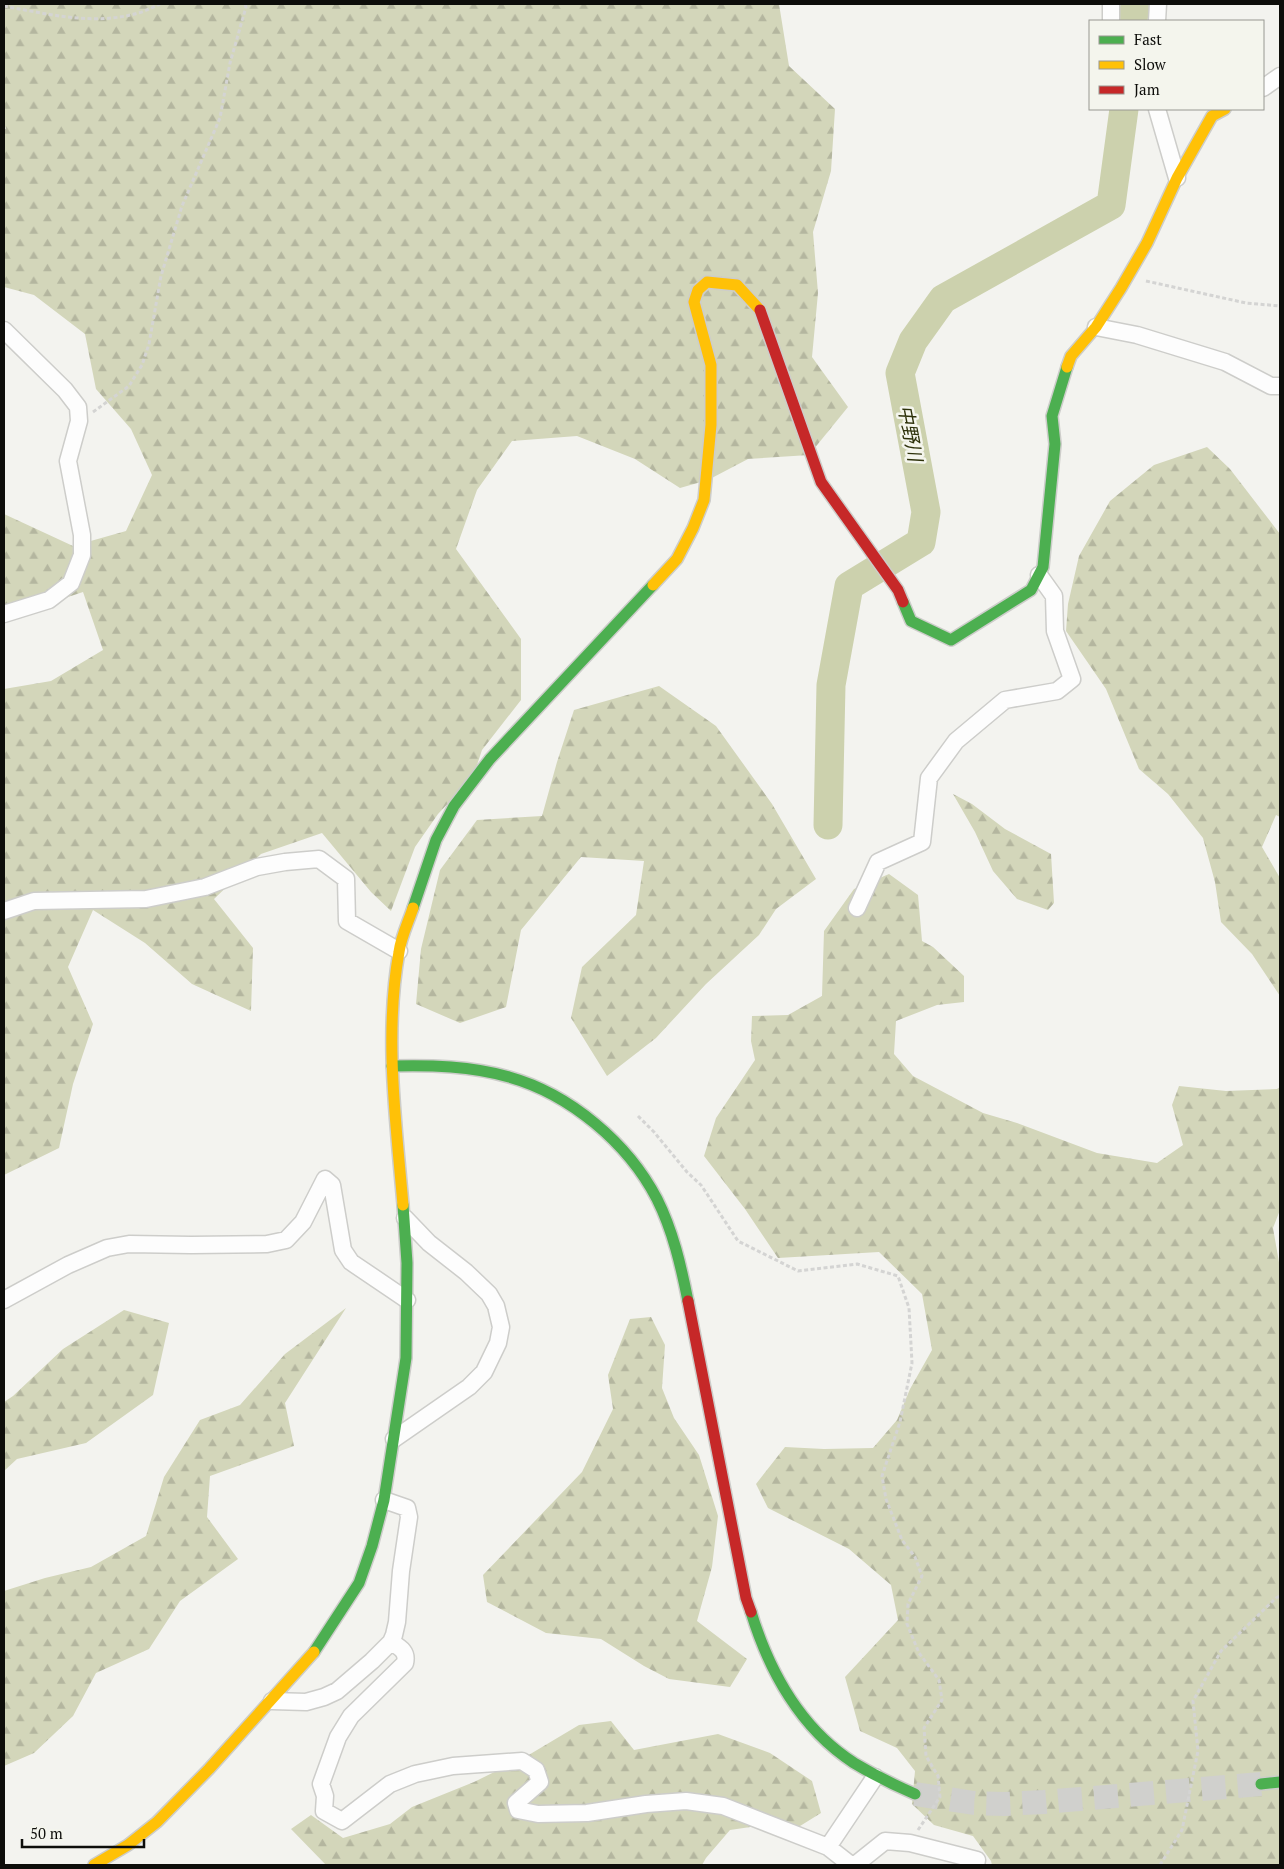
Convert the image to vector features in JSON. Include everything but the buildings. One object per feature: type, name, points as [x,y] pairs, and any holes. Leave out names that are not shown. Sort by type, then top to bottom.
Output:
[{"type":"street","points":[[1110,4],[1111,20]]},
{"type":"street","points":[[1157,20],[1158,4]]},
{"type":"street","points":[[1264,87],[1280,76]]},
{"type":"street","points":[[1157,110],[1177,178]]},
{"type":"street","points":[[94,1865],[128,1845],[157,1822],[272,1701],[305,1664],[323,1640],[359,1583],[372,1546],[384,1500],[406,1358],[407,1263],[405,1218],[392,1066],[393,1013],[399,951],[436,840],[454,806],[490,759],[677,559],[693,528],[704,500],[711,425],[711,365],[694,302],[698,290],[707,282],[737,285],[759,307],[821,482],[898,590],[911,621],[951,640],[1031,590],[1039,575],[1043,567],[1055,444],[1052,416],[1064,371],[1071,356],[1096,327],[1127,277],[1146,243],[1177,178],[1212,116],[1223,110]]},
{"type":"street","points":[[1096,327],[1137,335],[1225,362],[1272,386],[1280,386]]},
{"type":"street","points":[[4,330],[66,390],[78,407],[79,421],[68,461],[82,535],[82,555],[71,583],[49,600],[4,614]]},
{"type":"street","points":[[857,908],[878,862],[922,842],[929,778],[956,741],[1005,700],[1058,691],[1072,679],[1055,631],[1054,596],[1039,575]]},
{"type":"street","points":[[4,911],[34,901],[146,899],[205,887],[257,867],[318,859],[346,879],[347,921],[399,951]]},
{"type":"street","points":[[392,1066],[413,1065],[480,1071],[510,1077],[530,1084],[555,1096],[585,1116],[613,1140],[630,1158],[649,1186],[667,1221],[676,1250],[685,1285],[746,1598],[755,1631],[766,1659],[783,1688],[801,1713],[835,1749],[850,1762],[875,1777],[915,1794]]},
{"type":"street","points":[[4,1300],[68,1265],[106,1248],[129,1244],[191,1246],[267,1244],[286,1240],[302,1222],[326,1179],[332,1185],[343,1250],[351,1262],[407,1300]]},
{"type":"street","points":[[394,1439],[469,1387],[484,1372],[498,1343],[501,1327],[496,1306],[489,1294],[466,1272],[429,1243],[405,1218]]},
{"type":"street","points":[[272,1701],[306,1702],[337,1691],[391,1642],[398,1622],[400,1571],[408,1517],[407,1508],[384,1500]]},
{"type":"street","points":[[391,1642],[403,1650],[406,1658],[405,1663],[351,1716],[338,1737],[323,1775],[321,1784],[325,1796],[324,1811],[342,1821],[390,1784],[415,1774],[453,1766],[522,1760],[536,1770],[540,1782],[516,1803],[518,1810],[538,1814],[587,1813],[646,1804],[686,1801],[723,1806],[828,1847],[851,1865]]},
{"type":"street","points":[[828,1847],[875,1777]]},
{"type":"street","points":[[1260,1784],[1280,1782]]},
{"type":"street","points":[[855,1865],[885,1841],[910,1843],[977,1860],[976,1865]]},
{"type":"path","points":[[4,6],[60,17],[98,18],[141,13],[160,4]]},
{"type":"path","points":[[79,421],[129,386],[142,365],[149,344],[161,276],[180,215],[220,118],[230,62],[246,7],[245,4]]},
{"type":"path","points":[[1127,277],[1246,303],[1280,306]]},
{"type":"path","points":[[638,1116],[654,1132],[686,1172],[701,1185],[738,1240],[798,1271],[858,1264],[898,1276],[909,1308],[912,1363],[900,1422],[882,1476],[886,1499],[902,1540],[916,1557],[922,1576],[908,1604],[907,1624],[919,1653],[939,1680],[942,1700],[924,1728],[926,1756],[938,1776],[940,1797],[910,1843]]},
{"type":"path","points":[[1160,1865],[1182,1830],[1190,1794],[1198,1751],[1193,1701],[1221,1651],[1280,1596]]},
{"type":"green space","points":[[4,4],[779,4],[789,66],[835,109],[831,171],[813,232],[818,293],[812,357],[848,407],[809,455],[748,459],[708,480],[680,488],[635,459],[577,436],[512,441],[477,490],[456,549],[521,639],[521,700],[482,750],[473,777],[438,814],[415,847],[391,911],[371,892],[322,833],[261,854],[214,899],[253,948],[251,1011],[192,984],[145,943],[93,910],[68,967],[93,1024],[73,1084],[59,1148],[4,1175],[4,689],[51,681],[103,650],[83,592],[23,612],[4,611],[4,514],[73,546],[126,531],[152,475],[131,429],[96,389],[85,334],[34,295],[4,287],[4,131],[6,128],[4,126]]},
{"type":"green space","points":[[1207,447],[1230,469],[1280,534],[1280,817],[1276,815],[1262,847],[1280,878],[1280,996],[1252,954],[1221,922],[1215,882],[1203,838],[1168,794],[1139,769],[1106,689],[1066,631],[1068,604],[1079,556],[1110,501],[1154,465]]},
{"type":"green space","points":[[659,686],[716,726],[772,804],[816,879],[776,909],[759,935],[706,984],[656,1038],[607,1076],[571,1018],[582,967],[636,915],[644,861],[581,857],[521,930],[506,1007],[460,1023],[416,1004],[421,949],[440,870],[477,820],[542,816],[574,710]]},
{"type":"green space","points":[[953,794],[972,804],[1005,829],[1051,854],[1054,903],[1048,910],[1017,899],[993,871],[975,832]]},
{"type":"green space","points":[[889,874],[918,895],[922,941],[933,947],[964,976],[964,1002],[937,1005],[896,1021],[894,1054],[913,1076],[983,1113],[1017,1123],[1097,1153],[1157,1163],[1183,1145],[1172,1105],[1179,1086],[1226,1091],[1277,1089],[1280,1087],[1280,1210],[1273,1228],[1280,1268],[1280,1865],[992,1865],[973,1836],[934,1825],[912,1804],[915,1771],[897,1748],[860,1731],[845,1677],[898,1620],[891,1585],[849,1549],[768,1508],[756,1484],[785,1447],[824,1449],[873,1448],[897,1420],[910,1389],[932,1350],[922,1294],[879,1252],[778,1258],[745,1209],[704,1156],[716,1118],[755,1060],[751,1041],[752,1016],[788,1015],[822,996],[824,931],[854,889]]},
{"type":"green space","points":[[346,1308],[285,1403],[294,1446],[210,1476],[207,1517],[238,1559],[180,1601],[149,1649],[96,1673],[73,1716],[34,1753],[4,1766],[4,1591],[45,1578],[91,1567],[146,1536],[164,1477],[200,1420],[240,1405],[285,1354]]},
{"type":"green space","points":[[124,1310],[169,1323],[153,1395],[86,1443],[17,1459],[4,1471],[4,1402],[13,1396],[63,1349]]},
{"type":"green space","points":[[651,1317],[665,1345],[662,1388],[674,1418],[699,1455],[718,1516],[712,1567],[697,1621],[747,1659],[730,1687],[669,1679],[601,1639],[546,1633],[487,1602],[483,1575],[582,1472],[613,1409],[608,1375],[630,1319]]},
{"type":"green space","points":[[611,1721],[634,1750],[718,1734],[770,1753],[812,1781],[821,1813],[792,1831],[764,1825],[730,1830],[702,1865],[326,1865],[291,1829],[311,1815],[343,1838],[390,1824],[412,1807],[474,1782],[527,1756],[579,1725]]},
{"type":"waterway","name":"中野川","points":[[1133,20],[1135,4]]},
{"type":"waterway","name":"中野川","points":[[828,825],[831,685],[849,586],[921,542],[926,512],[900,373],[913,341],[943,299],[1111,205],[1124,110]]},
{"type":"tunnel","points":[[915,1794],[974,1803],[1004,1804],[1261,1784]]},
{"type":"traffic: fast","points":[[903,602],[911,621],[951,640],[1031,590],[1043,567],[1055,444],[1052,416],[1067,367]]},
{"type":"traffic: fast","points":[[413,908],[436,840],[454,806],[490,759],[653,585]]},
{"type":"traffic: fast","points":[[392,1066],[451,1067],[495,1073],[532,1085],[554,1095],[595,1123],[614,1140],[630,1159],[645,1178],[657,1199],[676,1249],[688,1301]]},
{"type":"traffic: fast","points":[[314,1652],[359,1583],[372,1546],[384,1500],[406,1358],[407,1263],[403,1205]]},
{"type":"traffic: fast","points":[[751,1612],[767,1656],[789,1697],[818,1733],[854,1763],[884,1780],[915,1794]]},
{"type":"traffic: fast","points":[[1261,1784],[1280,1782]]},
{"type":"traffic: slow","points":[[1067,367],[1071,356],[1096,327],[1147,243],[1177,178],[1212,116],[1223,110]]},
{"type":"traffic: slow","points":[[653,585],[677,559],[693,528],[704,500],[711,425],[711,365],[694,302],[698,290],[707,282],[737,285],[760,310]]},
{"type":"traffic: slow","points":[[403,1205],[393,1078],[392,1015],[400,946],[413,908]]},
{"type":"traffic: slow","points":[[94,1865],[128,1845],[157,1822],[209,1769],[314,1652]]},
{"type":"traffic: jam","points":[[760,310],[821,482],[898,590],[903,602]]},
{"type":"traffic: jam","points":[[688,1301],[746,1598],[751,1612]]}]
